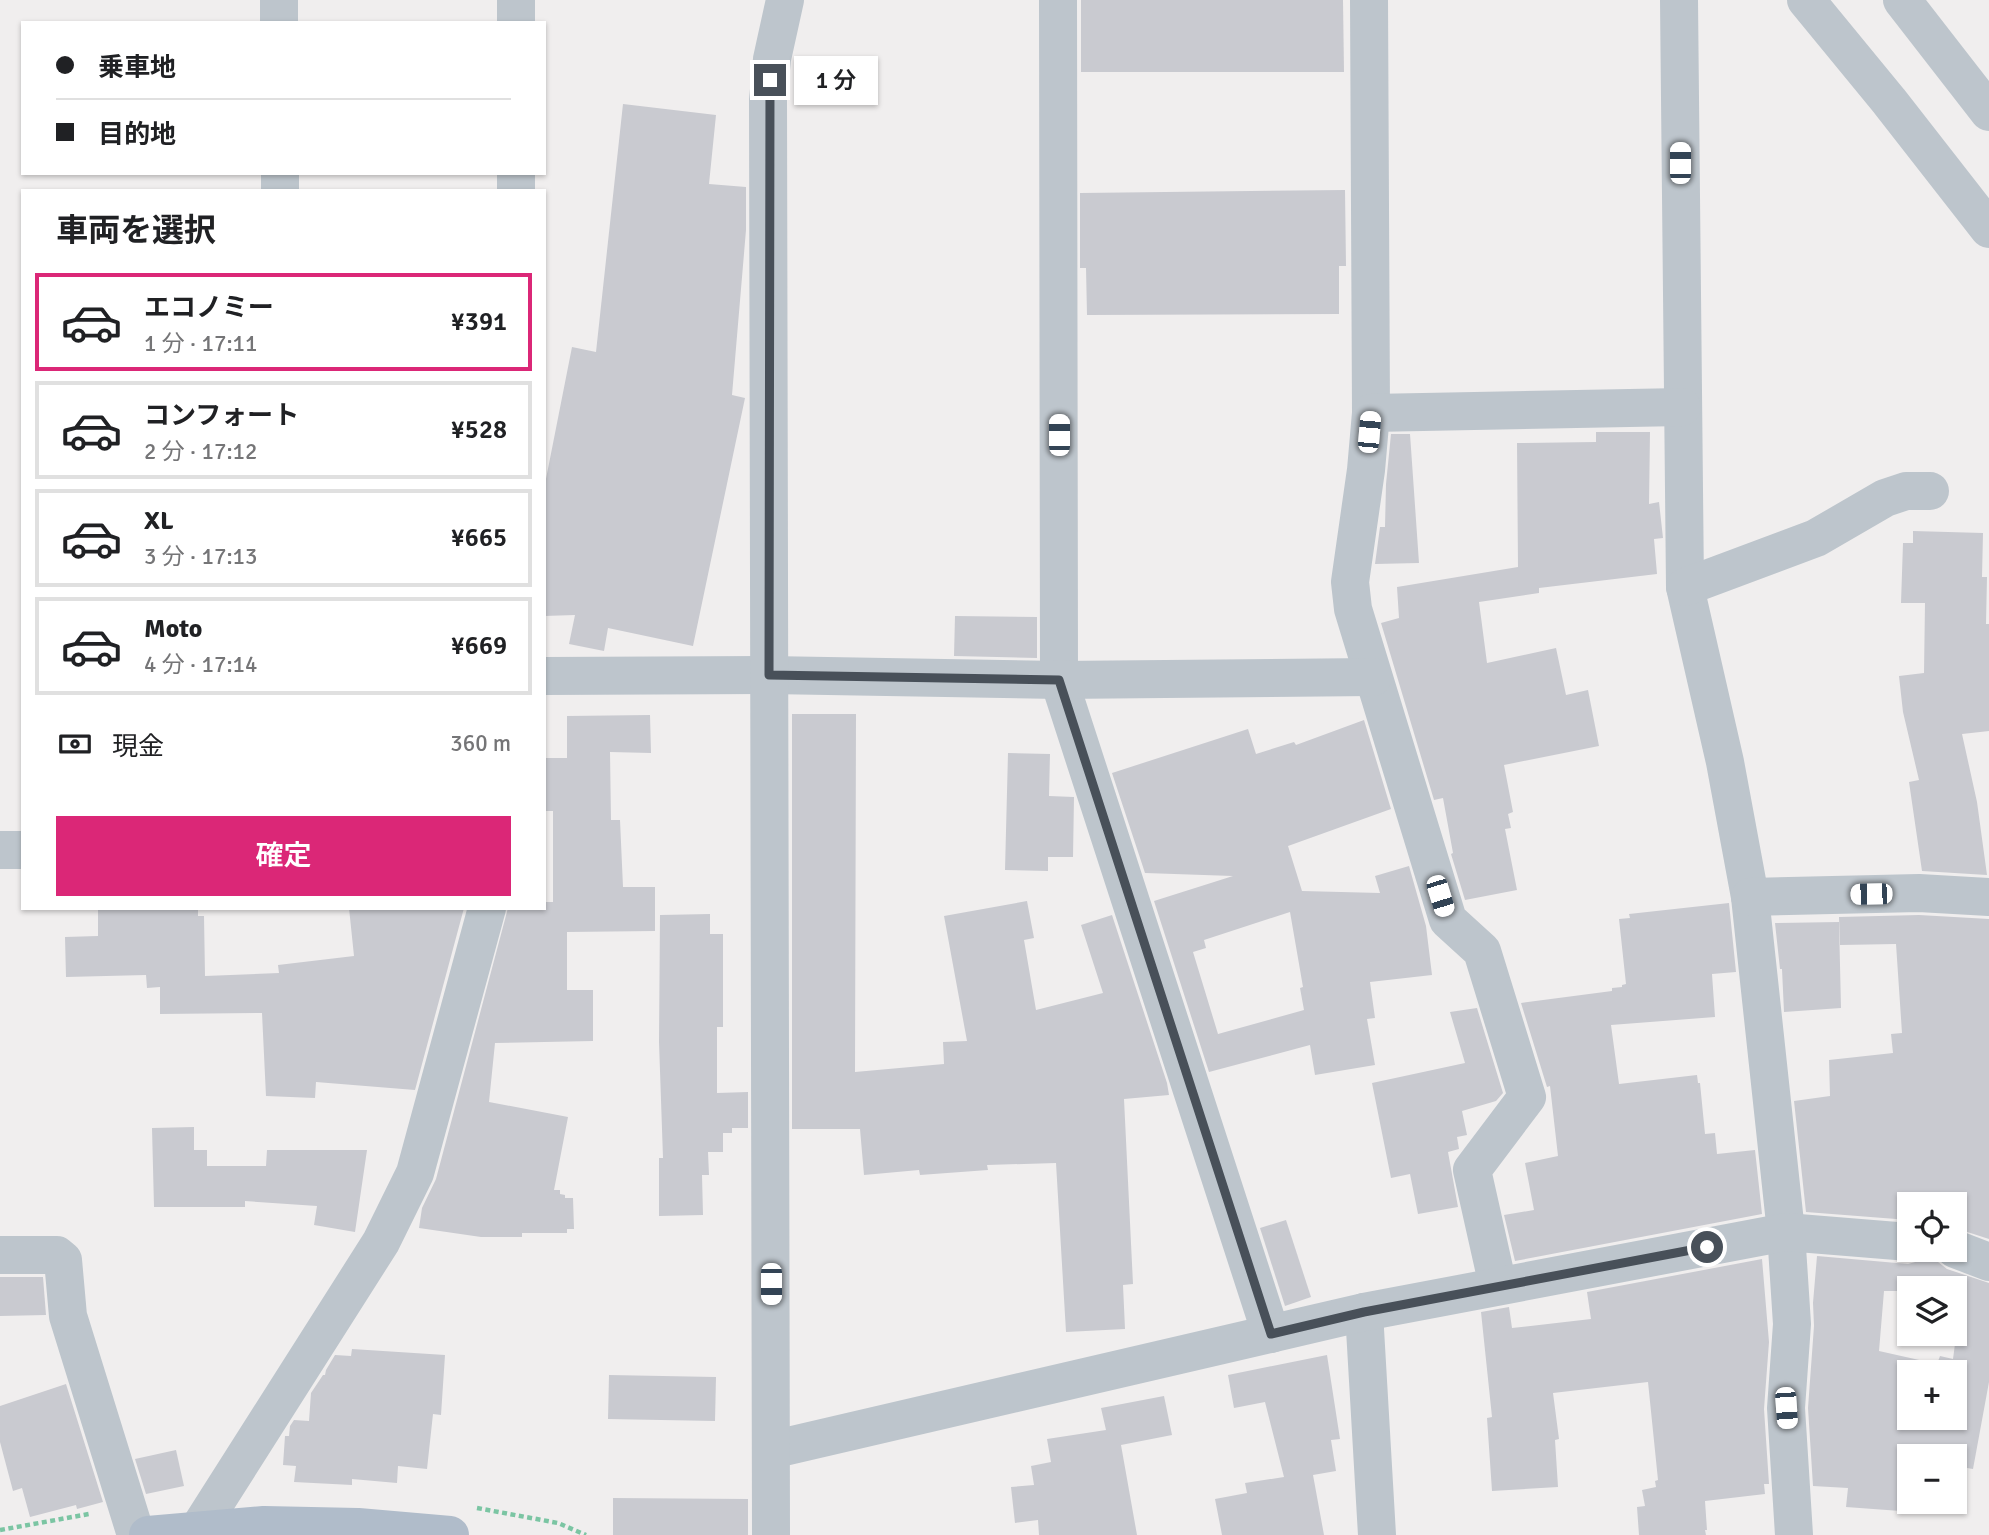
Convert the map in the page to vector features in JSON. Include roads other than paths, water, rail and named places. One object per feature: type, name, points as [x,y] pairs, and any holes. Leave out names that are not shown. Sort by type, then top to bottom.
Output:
[{"type":"main road","points":[[148,1535],[264,1525],[307,1525],[450,1535]]},
{"type":"street","points":[[279,0],[279,21]]},
{"type":"street","points":[[516,0],[516,21]]},
{"type":"street","points":[[771,1535],[768,100],[772,60],[785,0]]},
{"type":"street","points":[[1058,0],[1059,680],[1271,1334]]},
{"type":"street","points":[[1369,0],[1371,413],[1350,582],[1353,609],[1448,920],[1482,951],[1527,1097],[1472,1170],[1498,1286]]},
{"type":"street","points":[[1679,0],[1685,587],[1725,762],[1750,897],[1786,1232],[1792,1324],[1786,1408],[1794,1535]]},
{"type":"street","points":[[1807,0],[1989,229]]},
{"type":"street","points":[[1902,0],[1989,111]]},
{"type":"street","points":[[1371,413],[1682,407]]},
{"type":"street","points":[[1685,587],[1816,538],[1885,498],[1906,491],[1930,491]]},
{"type":"street","points":[[546,676],[769,675],[1059,680],[1373,677]]},
{"type":"street","points":[[0,850],[21,850]]},
{"type":"street","points":[[1750,897],[1919,893],[1989,897]]},
{"type":"street","points":[[198,1530],[381,1242],[415,1173],[486,910]]},
{"type":"street","points":[[771,1450],[1364,1312],[1786,1232],[1897,1241]]},
{"type":"street","points":[[1967,1254],[1989,1262]]},
{"type":"street","points":[[0,1255],[57,1255],[63,1260],[68,1316],[136,1535]]},
{"type":"street","points":[[1364,1312],[1377,1535]]}]
